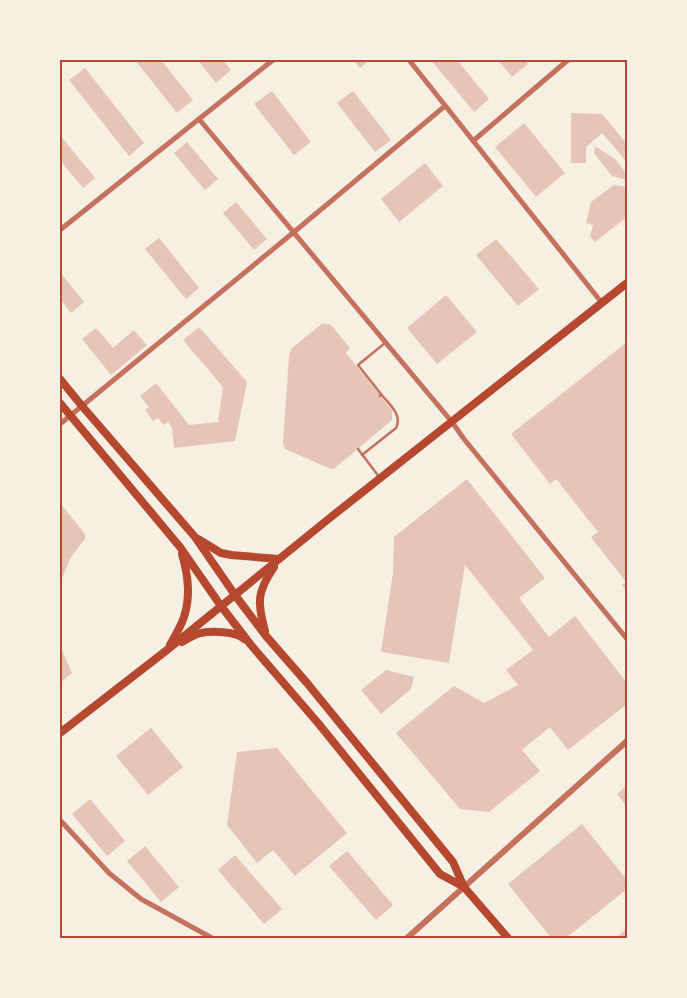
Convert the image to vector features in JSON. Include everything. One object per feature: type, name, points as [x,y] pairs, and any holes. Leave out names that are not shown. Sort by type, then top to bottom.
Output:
[{"type":"main road","points":[[60,733],[167,650],[380,478],[627,283]]},
{"type":"main road","points":[[60,379],[194,537],[235,596],[266,636],[307,683],[453,862],[464,887],[508,938]]},
{"type":"main road","points":[[60,403],[180,547],[221,606],[252,645],[318,723],[440,874],[464,887]]},
{"type":"main road","points":[[194,537],[221,553],[280,559]]},
{"type":"main road","points":[[167,650],[184,616],[188,591],[187,571],[180,547]]},
{"type":"main road","points":[[266,636],[260,613],[259,597],[267,577],[280,559]]},
{"type":"main road","points":[[167,650],[199,633],[221,632],[241,636],[252,645]]},
{"type":"street","points":[[60,230],[273,60]]},
{"type":"street","points":[[409,60],[602,303]]},
{"type":"street","points":[[472,141],[568,60]]},
{"type":"street","points":[[60,424],[445,106]]},
{"type":"street","points":[[199,119],[452,422],[627,640]]},
{"type":"street","points":[[407,938],[627,741]]},
{"type":"street","points":[[60,820],[109,873],[141,899],[212,938]]},
{"type":"lane","points":[[362,454],[396,428],[398,424],[398,415],[358,365],[385,343]]},
{"type":"lane","points":[[358,449],[380,478]]},
{"type":"building","points":[[135,60],[161,60],[193,100],[177,113]]},
{"type":"building","points":[[198,60],[223,60],[231,70],[216,83]]},
{"type":"building","points":[[353,60],[369,60],[360,68]]},
{"type":"building","points":[[431,60],[457,60],[489,99],[474,112]]},
{"type":"building","points":[[498,60],[525,60],[528,64],[512,77]]},
{"type":"building","points":[[85,68],[144,143],[129,156],[69,80]]},
{"type":"building","points":[[272,91],[311,142],[294,155],[254,104]]},
{"type":"building","points":[[353,91],[391,140],[375,152],[337,103]]},
{"type":"building","points":[[571,113],[602,114],[627,144],[627,162],[602,133],[586,147],[586,163],[571,163]]},
{"type":"building","points":[[524,123],[565,173],[536,197],[495,147]]},
{"type":"building","points":[[60,135],[95,178],[83,188],[60,160]]},
{"type":"building","points":[[187,142],[218,179],[205,190],[174,153]]},
{"type":"building","points":[[595,146],[615,159],[627,175],[626,180],[612,176],[594,153]]},
{"type":"building","points":[[425,163],[443,186],[399,222],[381,199]]},
{"type":"building","points":[[614,185],[627,187],[627,217],[595,242],[590,236],[593,225],[586,223],[591,202]]},
{"type":"building","points":[[236,202],[267,239],[254,250],[223,213]]},
{"type":"building","points":[[159,238],[199,288],[186,299],[145,249]]},
{"type":"building","points":[[496,239],[539,289],[518,306],[476,255]]},
{"type":"building","points":[[60,272],[84,302],[71,313],[60,299]]},
{"type":"building","points":[[446,295],[477,332],[437,364],[407,328]]},
{"type":"building","points":[[323,323],[331,325],[350,348],[346,353],[392,410],[392,420],[335,468],[331,469],[285,449],[283,443],[289,356],[292,348]]},
{"type":"building","points":[[199,327],[247,382],[235,441],[174,448],[172,428],[168,422],[164,425],[158,418],[153,421],[145,410],[149,407],[140,396],[156,383],[189,425],[218,422],[223,387],[183,340]]},
{"type":"building","points":[[96,328],[113,348],[134,330],[147,345],[111,375],[82,339]]},
{"type":"building","points":[[627,342],[627,591],[622,585],[626,582],[591,537],[598,532],[556,479],[550,484],[511,434]]},
{"type":"building","points":[[467,479],[545,578],[519,598],[549,637],[575,616],[627,683],[627,704],[568,750],[550,727],[522,750],[540,771],[489,812],[460,809],[396,733],[454,686],[484,703],[518,685],[506,670],[533,650],[465,565],[449,663],[381,652],[393,573],[394,537]]},
{"type":"building","points":[[60,503],[85,534],[85,539],[71,557],[60,583]]},
{"type":"building","points":[[60,646],[72,673],[60,683]]},
{"type":"building","points":[[386,670],[414,677],[411,689],[381,714],[361,690]]},
{"type":"building","points":[[151,728],[183,767],[148,795],[116,756]]},
{"type":"building","points":[[277,748],[347,833],[295,876],[273,850],[257,863],[227,825],[237,752]]},
{"type":"building","points":[[627,785],[627,807],[617,794]]},
{"type":"building","points":[[90,799],[125,841],[107,856],[72,814]]},
{"type":"building","points":[[582,824],[627,880],[627,889],[566,938],[551,938],[508,884]]},
{"type":"building","points":[[145,846],[179,887],[161,902],[127,861]]},
{"type":"building","points":[[347,851],[393,905],[376,920],[329,866]]},
{"type":"building","points":[[235,855],[282,909],[264,924],[218,870]]},
{"type":"building","points":[[627,928],[627,938],[616,938]]}]
